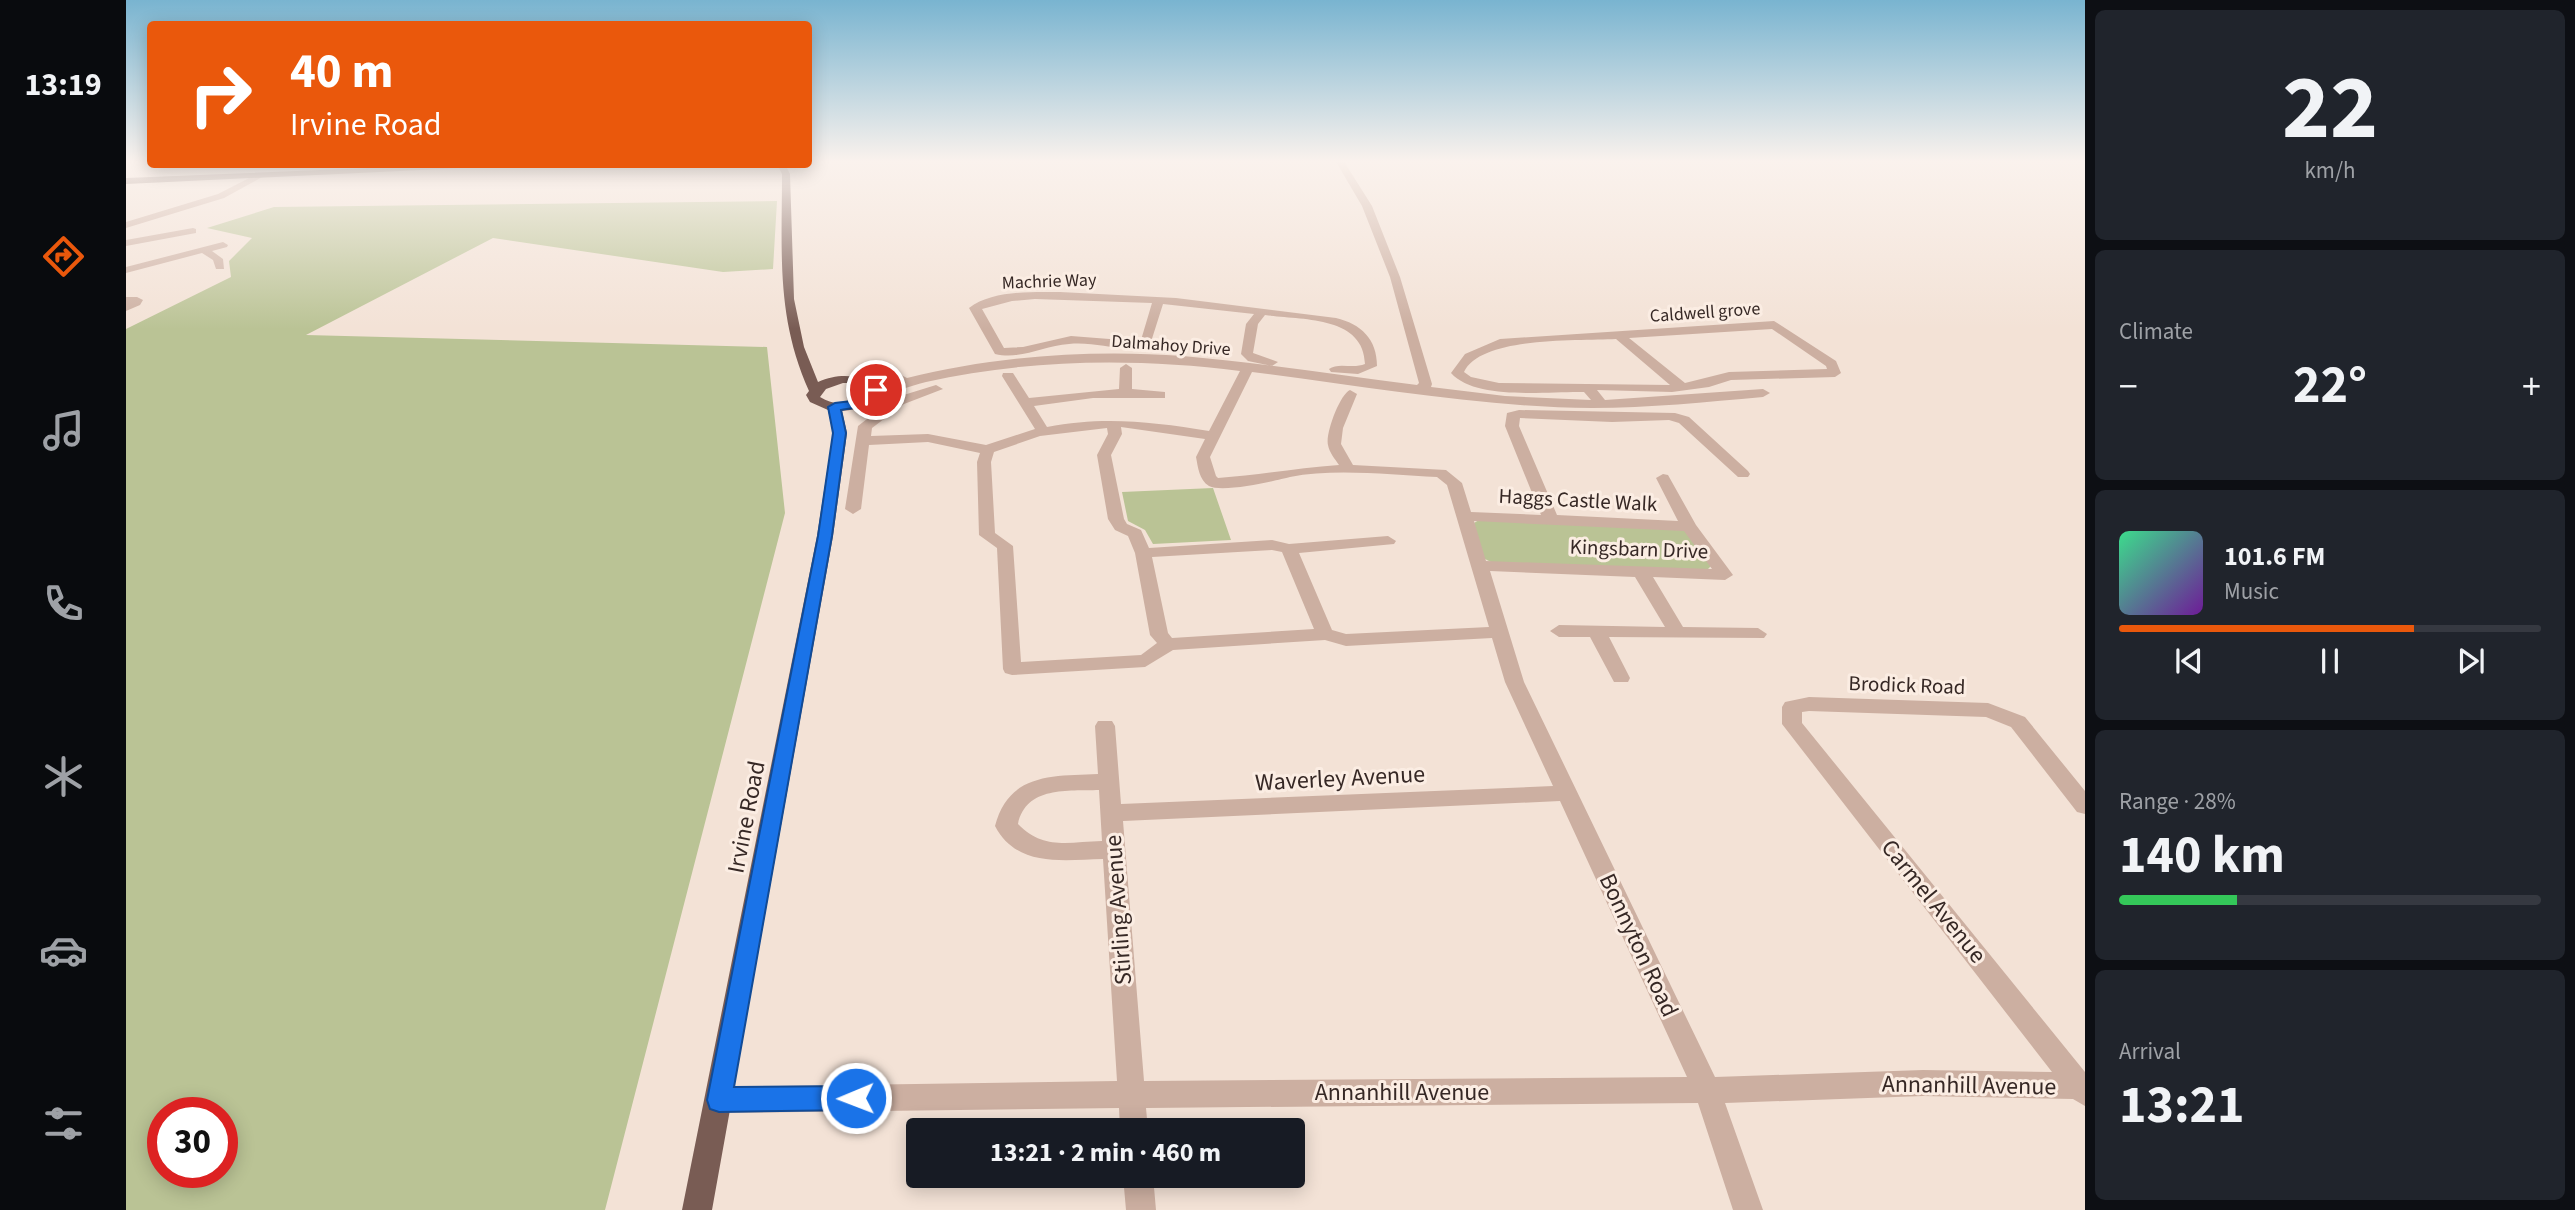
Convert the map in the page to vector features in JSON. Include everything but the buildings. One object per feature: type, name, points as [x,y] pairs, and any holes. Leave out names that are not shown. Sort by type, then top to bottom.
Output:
[{"type":"main road","points":[[787,216],[788,299],[798,347],[816,390]]},
{"type":"main road","points":[[806,365],[846,379]]},
{"type":"main road","points":[[840,433],[869,399],[875,386],[864,380],[846,379],[828,382],[816,390],[813,395],[819,403],[835,407],[869,399]]},
{"type":"main road","points":[[835,407],[840,433]]},
{"type":"main road","name":"Irvine Road","points":[[697,1210],[825,536],[840,433]]},
{"type":"street","points":[[126,225],[154,216]]},
{"type":"street","points":[[1371,216],[1395,277],[1426,384],[1420,388]]},
{"type":"street","points":[[126,243],[193,231]]},
{"type":"street","points":[[126,270],[223,245]]},
{"type":"street","points":[[204,250],[218,259],[220,267]]},
{"type":"street","name":"Machrie Way","points":[[1159,300],[1146,342],[1139,345],[1122,346],[1071,340],[1016,353],[999,352],[975,308],[987,301],[1063,294],[1159,300],[1262,311],[1348,326],[1369,344],[1371,366],[1353,372],[1252,358],[1247,354],[1247,340],[1252,324],[1262,311]]},
{"type":"street","points":[[126,300],[137,300],[126,308]]},
{"type":"street","name":"Caldwell grove","points":[[1774,325],[1832,364],[1835,373],[1729,376],[1716,384],[1639,389],[1598,385],[1588,388],[1564,386],[1543,389],[1489,385],[1470,382],[1457,373],[1462,361],[1470,355],[1500,343],[1618,335],[1774,325]]},
{"type":"street","name":"Caldwell grove","points":[[1618,335],[1680,386]]},
{"type":"street","points":[[1071,340],[1078,358]]},
{"type":"street","name":"Dalmahoy Drive","points":[[919,378],[996,366],[1135,356],[1505,400],[1602,404],[1763,393]]},
{"type":"street","points":[[1125,392],[1126,368]]},
{"type":"street","points":[[1247,369],[1203,457],[1209,478],[1215,483],[1271,480],[1287,473],[1348,469],[1334,444],[1336,428],[1350,394]]},
{"type":"street","points":[[1007,376],[1044,432]]},
{"type":"street","points":[[864,380],[919,378]]},
{"type":"street","points":[[869,399],[892,386],[919,378]]},
{"type":"street","points":[[1298,387],[1400,400]]},
{"type":"street","points":[[1588,388],[1602,404]]},
{"type":"street","points":[[853,509],[865,426],[899,401],[936,389]]},
{"type":"street","points":[[1026,403],[1076,394],[1125,392],[1160,395]]},
{"type":"street","points":[[1551,520],[1512,426],[1513,416],[1677,418],[1684,420],[1743,474]]},
{"type":"street","points":[[1212,436],[1114,423],[1004,440],[988,450],[984,462],[987,535],[1004,546],[1012,669],[1145,661],[1168,644],[1325,634],[1346,640],[1499,632]]},
{"type":"street","points":[[1114,423],[1115,434],[1104,455],[1116,519],[1121,527],[1135,533],[1143,553],[1159,635],[1168,644]]},
{"type":"street","points":[[863,441],[928,438],[988,450]]},
{"type":"street","name":"Bonnyton Road","points":[[1348,469],[1432,472],[1447,476],[1454,483],[1516,684],[1707,1090],[1748,1210]]},
{"type":"street","name":"Kingsbarn Drive","points":[[1479,566],[1725,575],[1689,526],[1663,478]]},
{"type":"street","name":"Haggs Castle Walk","points":[[1464,516],[1689,526]]},
{"type":"street","points":[[1143,553],[1272,545],[1289,549],[1356,536],[1388,541]]},
{"type":"street","points":[[1289,549],[1325,634]]},
{"type":"street","points":[[1641,572],[1678,633]]},
{"type":"street","points":[[1559,631],[1758,634]]},
{"type":"street","points":[[1596,631],[1621,678]]},
{"type":"street","name":"Brodick Road","points":[[1792,707],[1809,704],[1988,710],[2018,722],[2085,806]]},
{"type":"street","name":"Carmel Avenue","points":[[1792,707],[1792,724],[2083,1089]]},
{"type":"street","name":"Stirling Avenue","points":[[1105,726],[1133,1118]]},
{"type":"street","points":[[1109,782],[1053,784],[1028,791],[1013,801],[1007,813],[1006,826],[1024,845],[1048,851],[1113,850]]},
{"type":"street","name":"Waverley Avenue","points":[[1113,813],[1569,793]]},
{"type":"street","name":"Annanhill Avenue","points":[[719,1100],[1707,1090],[1902,1082],[2083,1089]]},
{"type":"street","points":[[1139,1188],[1141,1210]]},
{"type":"green space","points":[[244,216],[776,216],[773,269],[723,272],[493,238],[306,335],[767,347],[785,513],[605,1210],[126,1210],[126,329],[231,277],[229,261],[252,238],[207,228]]},
{"type":"green space","points":[[1213,488],[1231,540],[1153,544],[1145,530],[1128,521],[1122,492]]},
{"type":"green space","points":[[1479,520],[1685,530],[1711,566],[1707,570],[1491,562],[1481,557],[1474,523]]},
{"type":"route","points":[[856,1098],[719,1100],[825,536],[840,433],[835,407],[863,403],[872,398],[876,390]]}]
